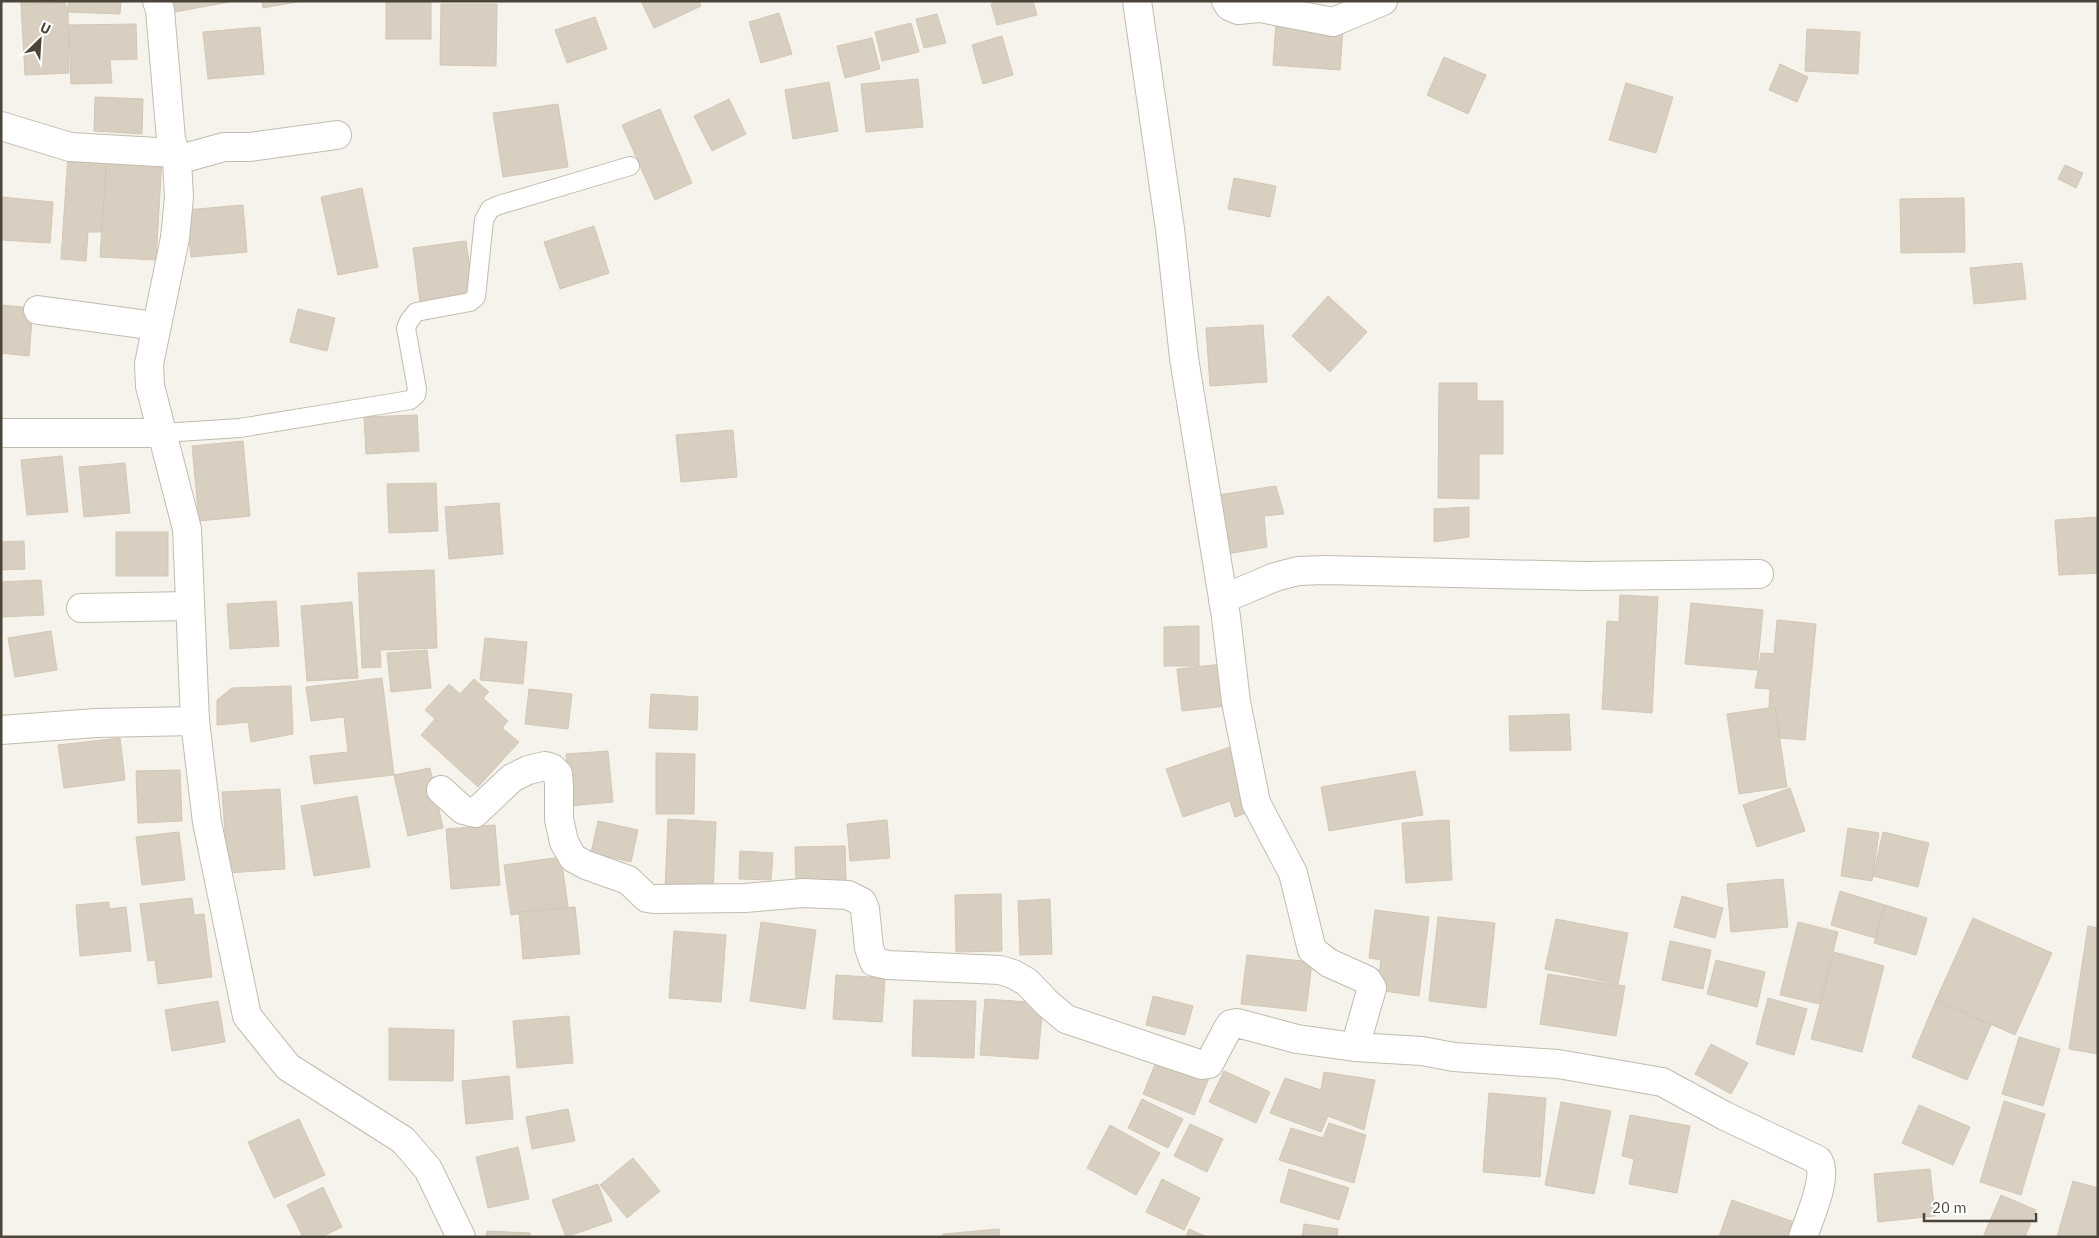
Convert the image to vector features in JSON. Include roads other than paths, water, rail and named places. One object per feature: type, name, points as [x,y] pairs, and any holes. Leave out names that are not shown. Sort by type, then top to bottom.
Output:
[{"type":"street","points":[[157,1],[160,10],[171,139],[175,157],[179,197],[175,238],[149,364],[150,386],[187,528],[195,721],[207,822],[247,1016],[288,1067],[402,1140],[428,1168],[461,1237]]},
{"type":"street","points":[[1137,1],[1170,229],[1184,358],[1223,599],[1236,702],[1256,803],[1293,873],[1312,950],[1329,964],[1363,977],[1371,984],[1372,988],[1355,1047]]},
{"type":"street","points":[[1226,1],[1229,6],[1238,10],[1260,8],[1333,22],[1383,1]]},
{"type":"street","points":[[1,126],[70,147],[175,157],[224,147],[250,147],[337,135]]},
{"type":"street","points":[[38,310],[156,326]]},
{"type":"street","points":[[1,433],[162,432]]},
{"type":"street","points":[[1223,599],[1275,577],[1298,571],[1316,570],[1584,576],[1759,574]]},
{"type":"street","points":[[81,608],[190,606]]},
{"type":"street","points":[[1,730],[96,723],[195,721]]},
{"type":"street","points":[[441,790],[463,810],[475,814],[512,778],[528,770],[545,766],[552,768],[558,774],[560,785],[559,819],[564,842],[573,858],[586,865],[628,880],[647,898],[668,900],[745,898],[803,893],[848,895],[862,902],[865,909],[869,948],[874,962],[888,966],[1000,970],[1013,974],[1027,982],[1066,1019],[1202,1065],[1209,1064],[1228,1028],[1232,1024],[1237,1023],[1297,1039],[1454,1057],[1558,1064],[1662,1082],[1724,1116],[1818,1160],[1822,1166],[1822,1177],[1803,1237]]},
{"type":"lane","points":[[162,432],[240,428],[410,400],[416,395],[417,389],[406,328],[416,312],[470,302],[476,297],[484,220],[490,210],[499,205],[630,166]]}]
